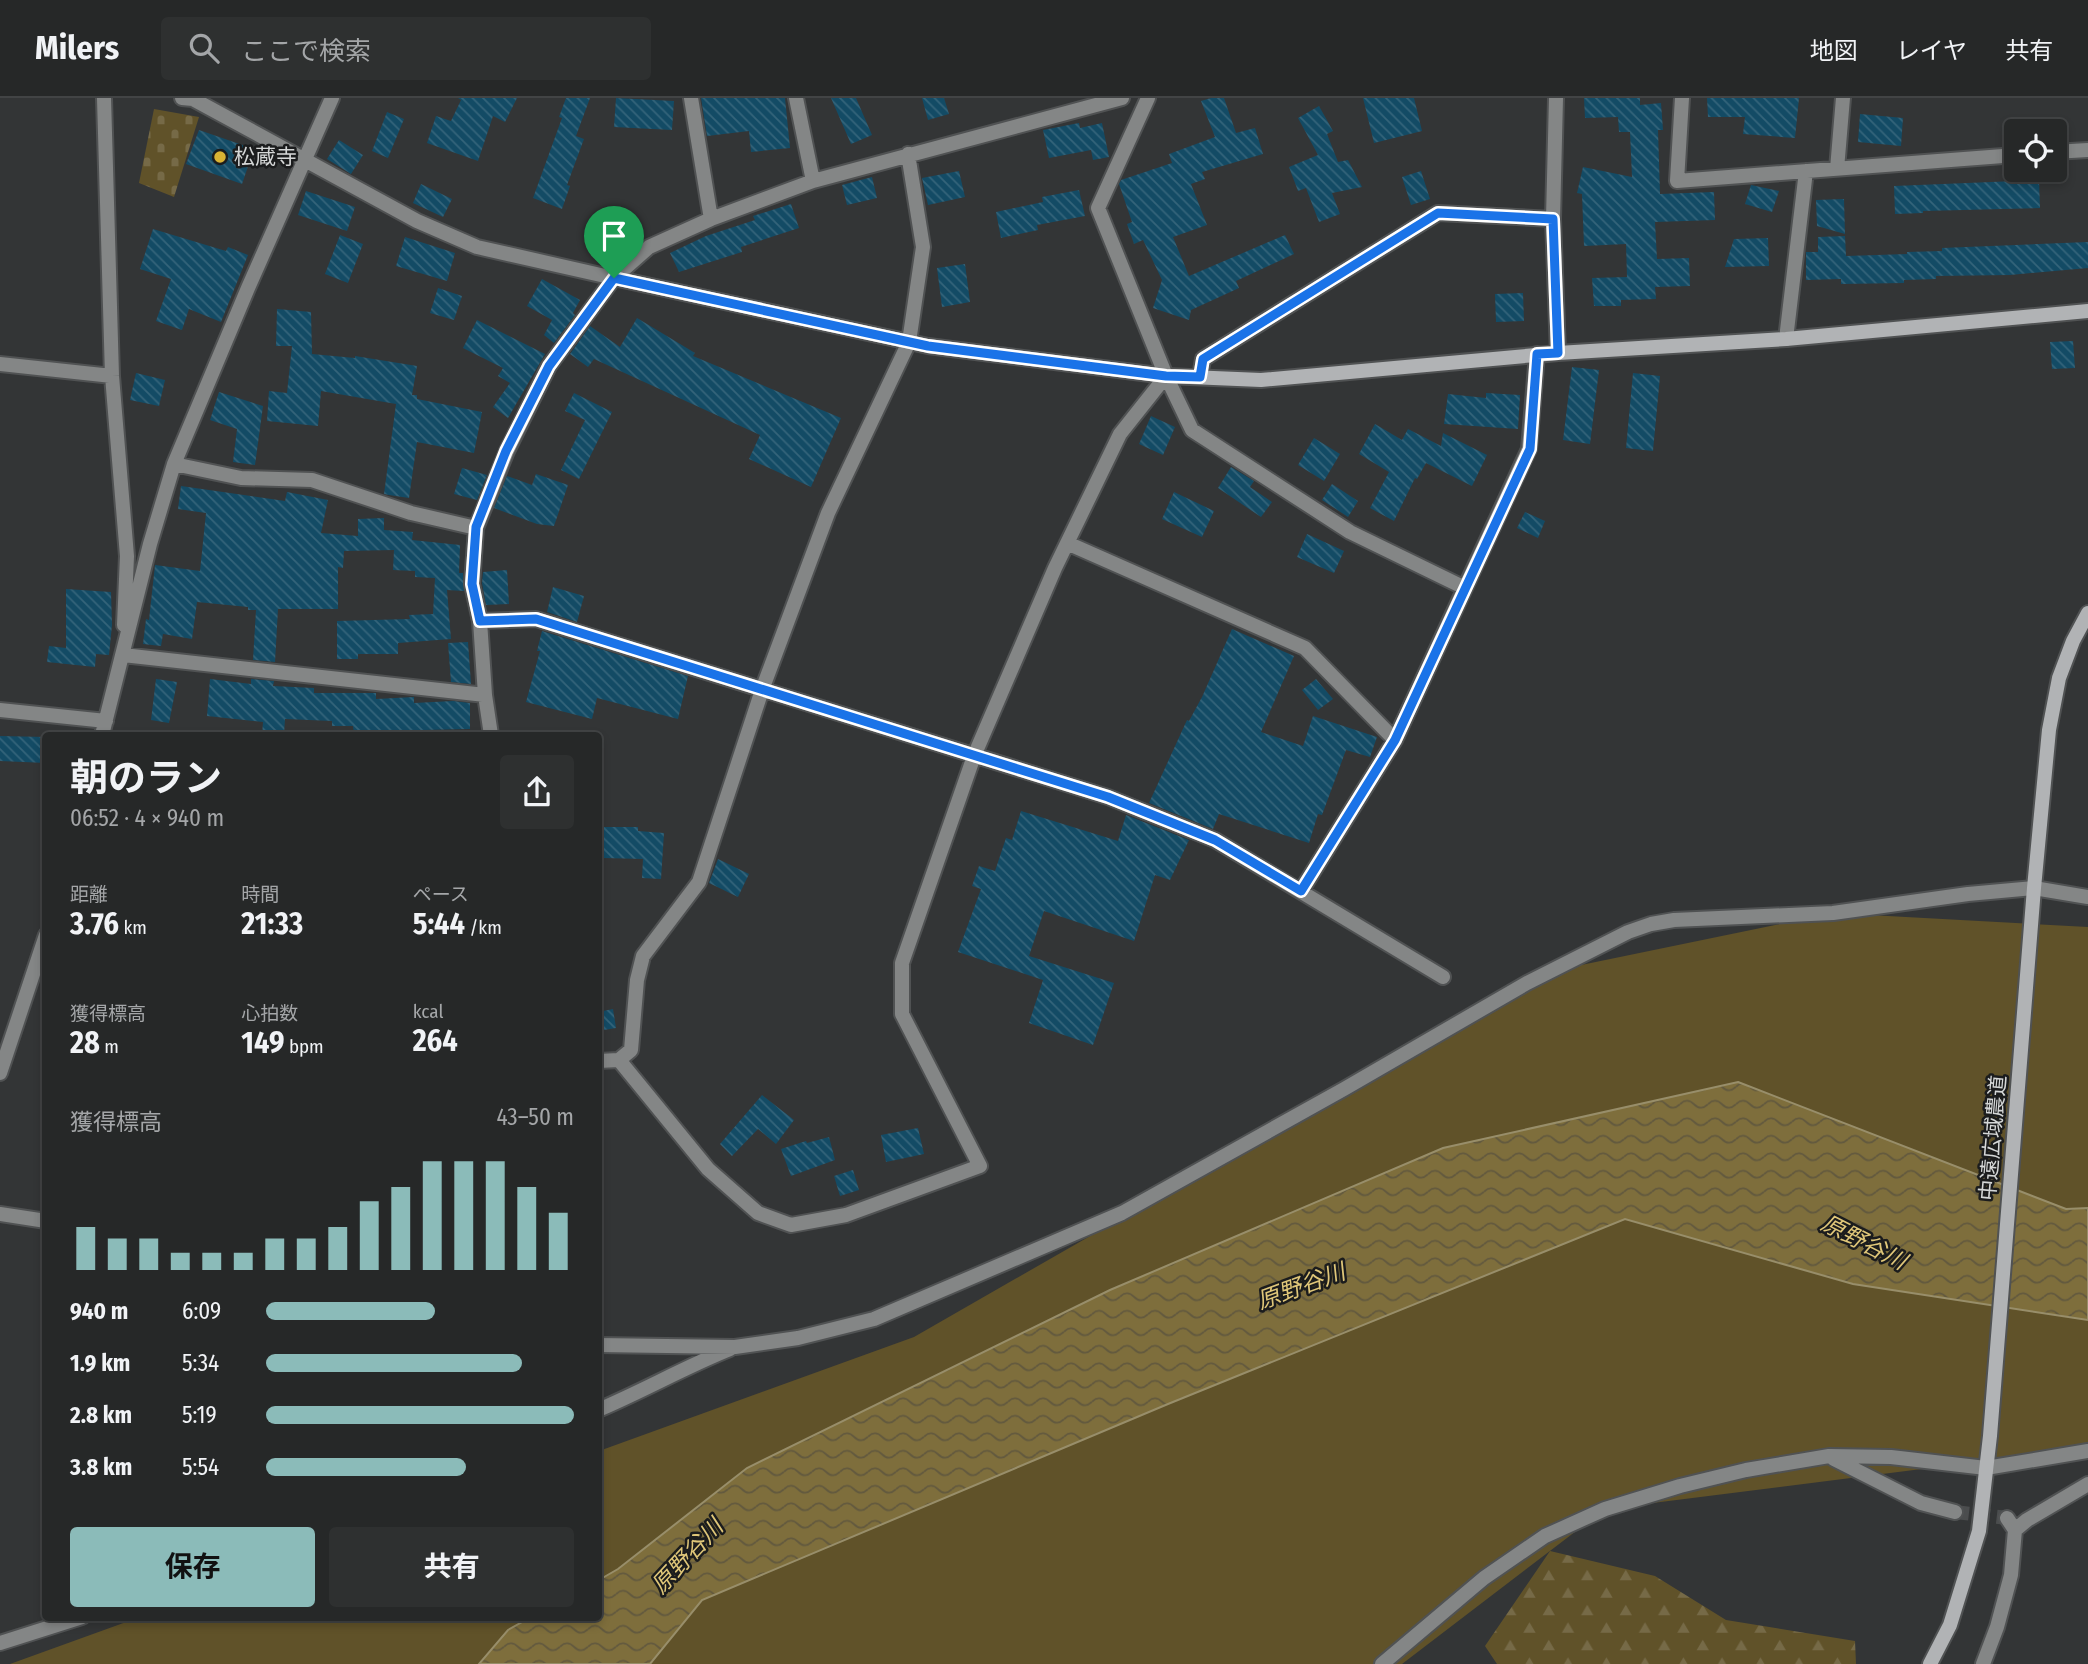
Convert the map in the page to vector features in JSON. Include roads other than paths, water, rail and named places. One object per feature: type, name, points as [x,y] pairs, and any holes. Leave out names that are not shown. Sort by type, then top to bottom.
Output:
[{"type":"street","points":[[104,98],[112,376],[127,556],[123,655]]},
{"type":"street","points":[[182,98],[193,99],[417,221],[477,247],[909,342],[1166,376],[1261,380],[1537,354],[1786,339],[2088,312]]},
{"type":"street","points":[[0,710],[104,728],[150,544],[174,464],[332,98]]},
{"type":"street","points":[[691,98],[711,219]]},
{"type":"street","points":[[796,98],[813,181]]},
{"type":"street","points":[[491,732],[480,621],[472,584],[476,527],[506,451],[549,366],[614,278],[649,247],[711,219],[813,181],[1122,98]]},
{"type":"street","points":[[1148,98],[1098,208],[1166,376],[1192,430],[1350,532],[1465,588]]},
{"type":"street","points":[[1556,98],[1553,219],[1558,353]]},
{"type":"street","points":[[1682,98],[1677,181],[2004,156]]},
{"type":"street","points":[[1837,169],[1843,98]]},
{"type":"street","points":[[2067,151],[2088,150]]},
{"type":"street","points":[[602,1061],[619,1060],[631,1049],[637,980],[643,956],[699,882],[762,690],[828,513],[909,342],[923,247],[908,154]]},
{"type":"street","points":[[1786,339],[1806,171]]},
{"type":"street","points":[[1200,377],[1203,359],[1438,213],[1553,219]]},
{"type":"street","points":[[1301,891],[1395,740],[1530,449],[1537,354]]},
{"type":"street","points":[[0,364],[112,376]]},
{"type":"street","points":[[619,1060],[708,1169],[758,1213],[791,1225],[846,1215],[980,1167],[902,1014],[902,963],[974,756],[1067,543],[1120,434],[1166,376]]},
{"type":"street","points":[[174,464],[241,478],[312,480],[411,513],[476,527]]},
{"type":"street","points":[[1067,543],[1305,648],[1395,740]]},
{"type":"street","name":"中遠広域農道","points":[[1930,1664],[1950,1625],[1979,1531],[1990,1436],[2049,730],[2059,678],[2073,641],[2088,613]]},
{"type":"street","points":[[480,621],[536,619],[1108,797],[1215,840],[1443,977]]},
{"type":"street","points":[[123,655],[485,695]]},
{"type":"street","points":[[602,1408],[638,1394],[693,1364],[735,1348],[798,1338],[874,1319],[1122,1213],[1527,984],[1628,932],[1651,924],[1674,920],[1833,913],[1968,894],[2034,888],[2088,897]]},
{"type":"street","points":[[1,1067],[42,948]]},
{"type":"street","points":[[0,1214],[42,1220]]},
{"type":"street","points":[[602,1345],[659,1344],[735,1348]]},
{"type":"street","points":[[1382,1664],[1484,1578],[1545,1536],[1605,1509],[1680,1486],[1746,1469],[1829,1456],[1891,1457],[1986,1468],[2088,1451]]},
{"type":"street","points":[[1829,1456],[1921,1503],[1955,1512]]},
{"type":"street","points":[[1983,1664],[1997,1627],[2011,1575],[2011,1524],[2027,1520],[2088,1484]]},
{"type":"street","points":[[0,1643],[69,1621]]},
{"type":"water","name":"原野谷川","points":[[1738,1082],[2066,1209],[2088,1208],[2088,1320],[1853,1284],[1625,1219],[1168,1404],[702,1600],[650,1664],[479,1664],[508,1630],[524,1621],[602,1621],[602,1578],[618,1569],[747,1468],[1110,1290],[1443,1148]]},
{"type":"tunnel","points":[[1955,1512],[2007,1518]]},
{"type":"place","name":"松蔵寺","points":[[220,157]]}]
